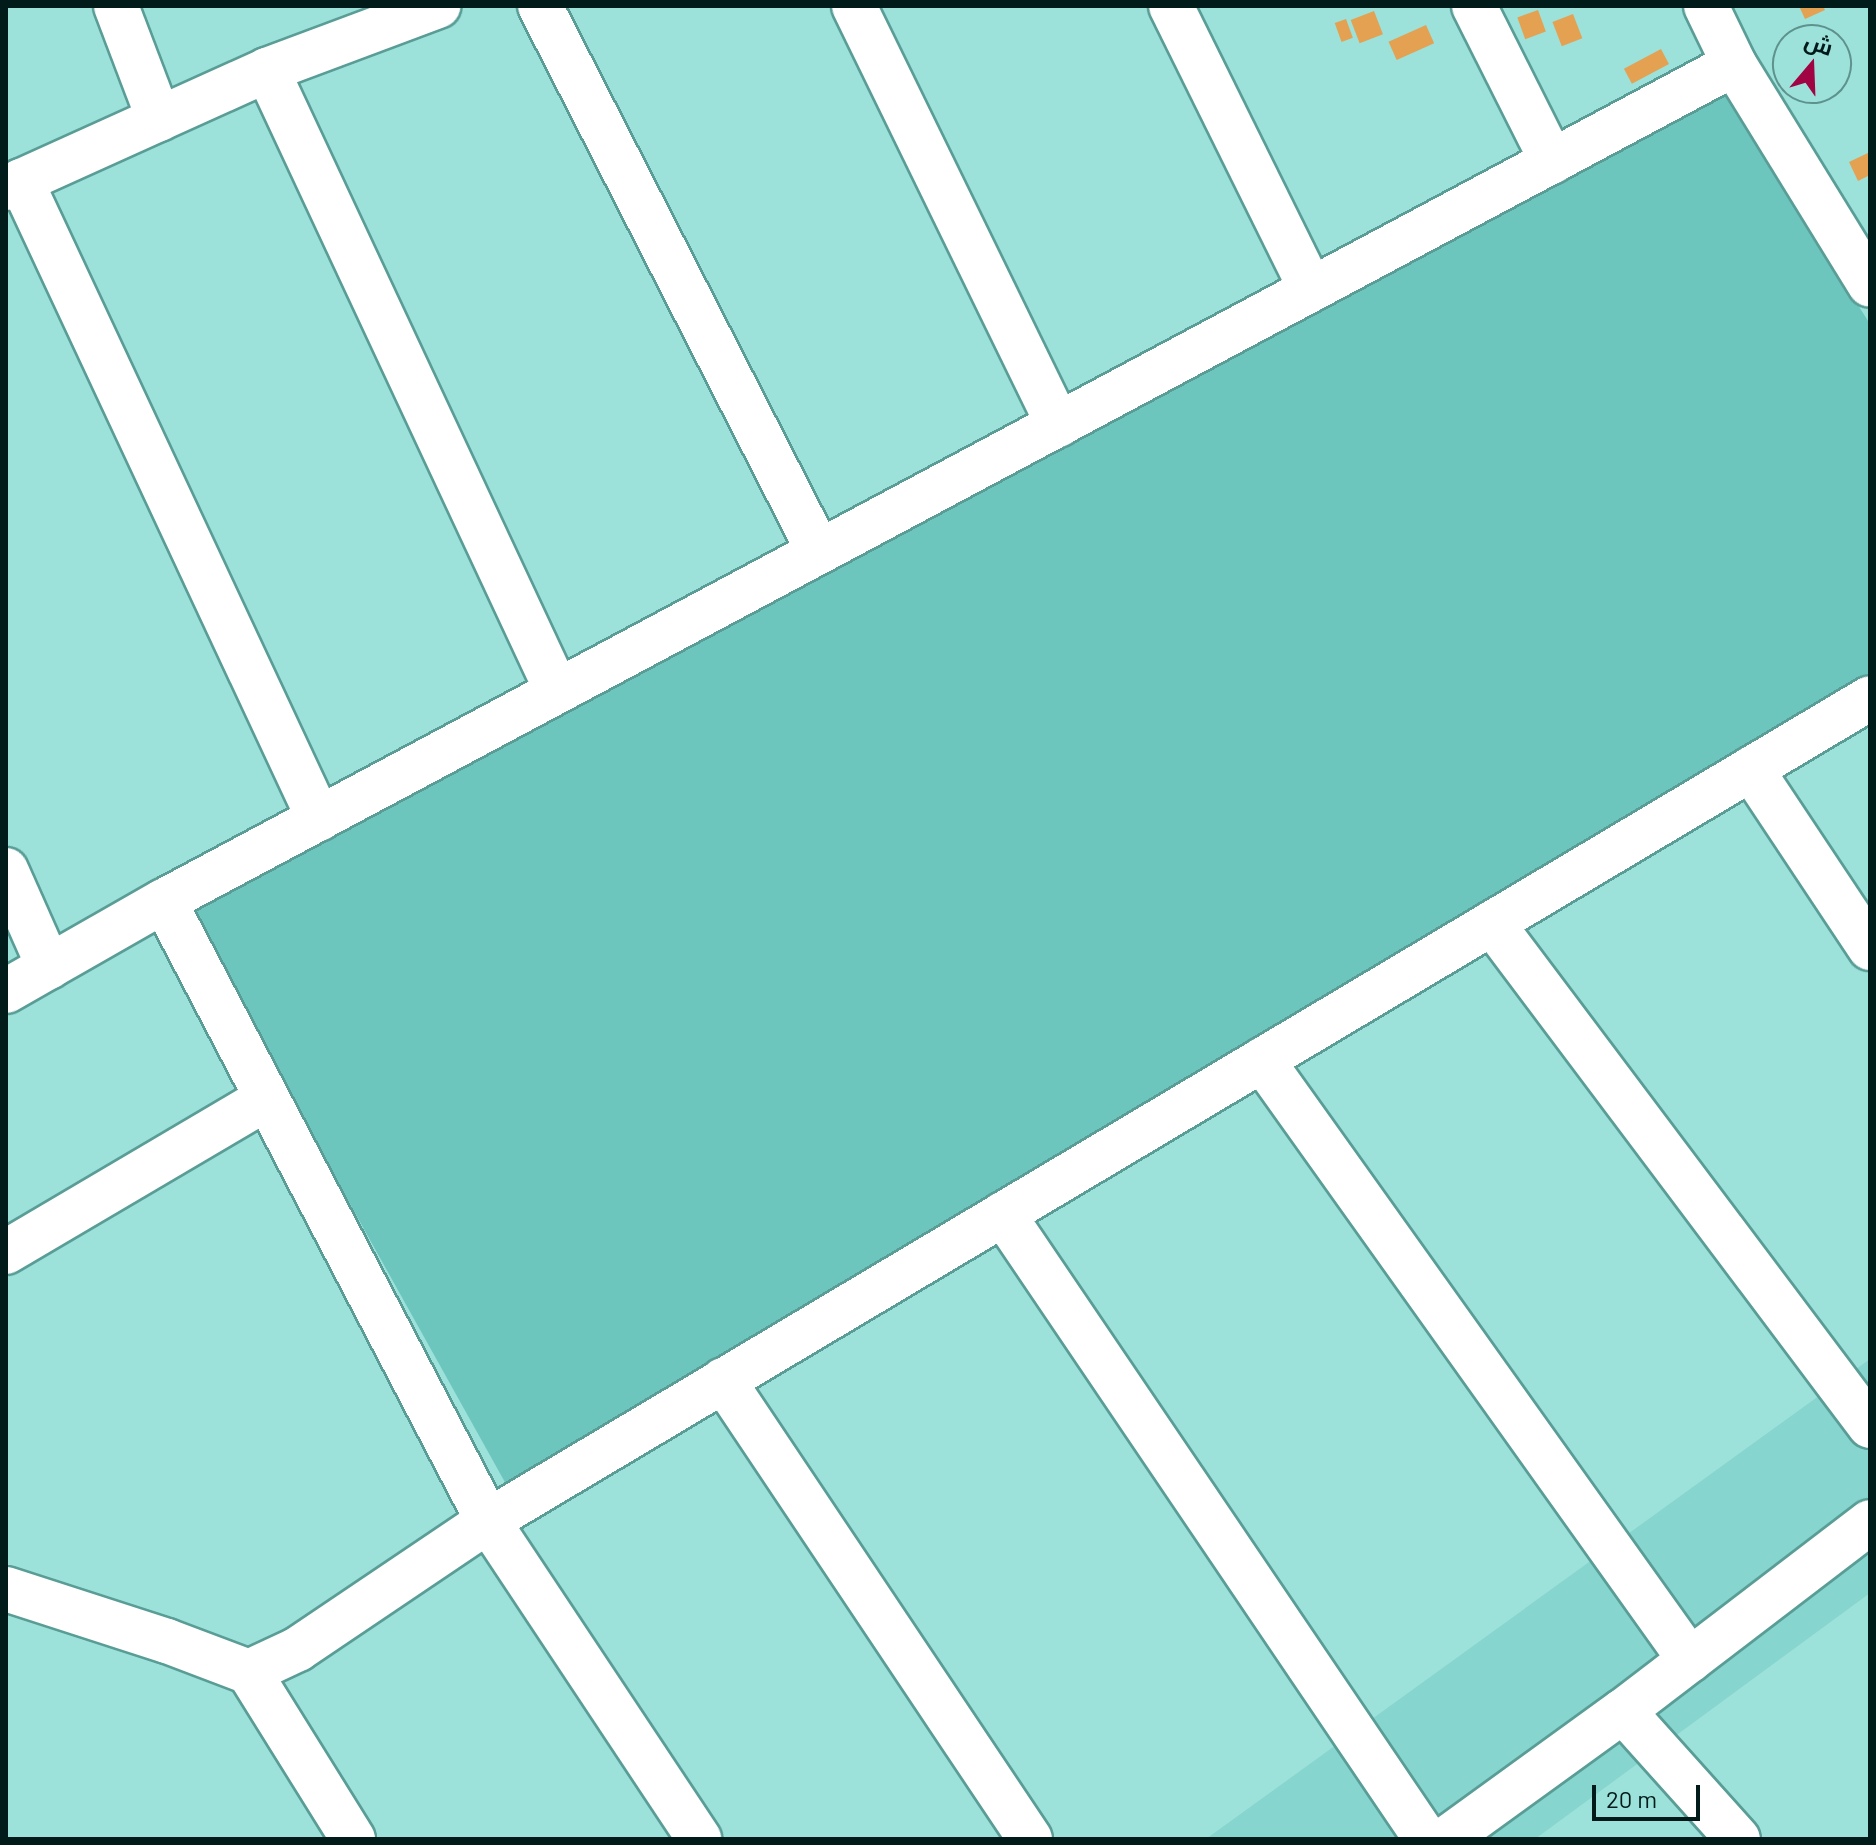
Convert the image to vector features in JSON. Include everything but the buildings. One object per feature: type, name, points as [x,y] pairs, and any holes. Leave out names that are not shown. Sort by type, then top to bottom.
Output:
[{"type":"street","points":[[116,6],[159,119]]},
{"type":"street","points":[[319,819],[13,185],[267,70],[438,6]]},
{"type":"street","points":[[540,6],[819,552]]},
{"type":"street","points":[[854,6],[1058,425]]},
{"type":"street","points":[[1171,6],[1311,289]]},
{"type":"street","points":[[1474,6],[1552,161]]},
{"type":"street","points":[[1706,6],[1734,64],[1866,269]]},
{"type":"street","points":[[6,991],[164,901],[1734,64]]},
{"type":"street","points":[[267,70],[557,691]]},
{"type":"street","points":[[249,1672],[298,1649],[488,1521],[1870,698]]},
{"type":"street","points":[[1751,769],[1870,948]]},
{"type":"street","points":[[6,870],[49,967]]},
{"type":"street","points":[[164,901],[488,1521],[699,1839]]},
{"type":"street","points":[[1492,923],[1870,1426]]},
{"type":"street","points":[[1262,1060],[1690,1660]]},
{"type":"street","points":[[6,1252],[266,1099]]},
{"type":"street","points":[[1003,1214],[1426,1839]]},
{"type":"street","points":[[723,1380],[1030,1839]]},
{"type":"street","points":[[1446,1839],[1623,1711],[1870,1522]]},
{"type":"street","points":[[6,1589],[167,1641],[249,1672],[353,1839]]},
{"type":"street","points":[[1623,1711],[1738,1839]]},
{"type":"shaded area","points":[[1713,76],[1870,324],[1870,681],[516,1502],[189,915]]},
{"type":"shaded area","points":[[1870,1359],[1870,1593],[1535,1839],[1206,1839]]}]
